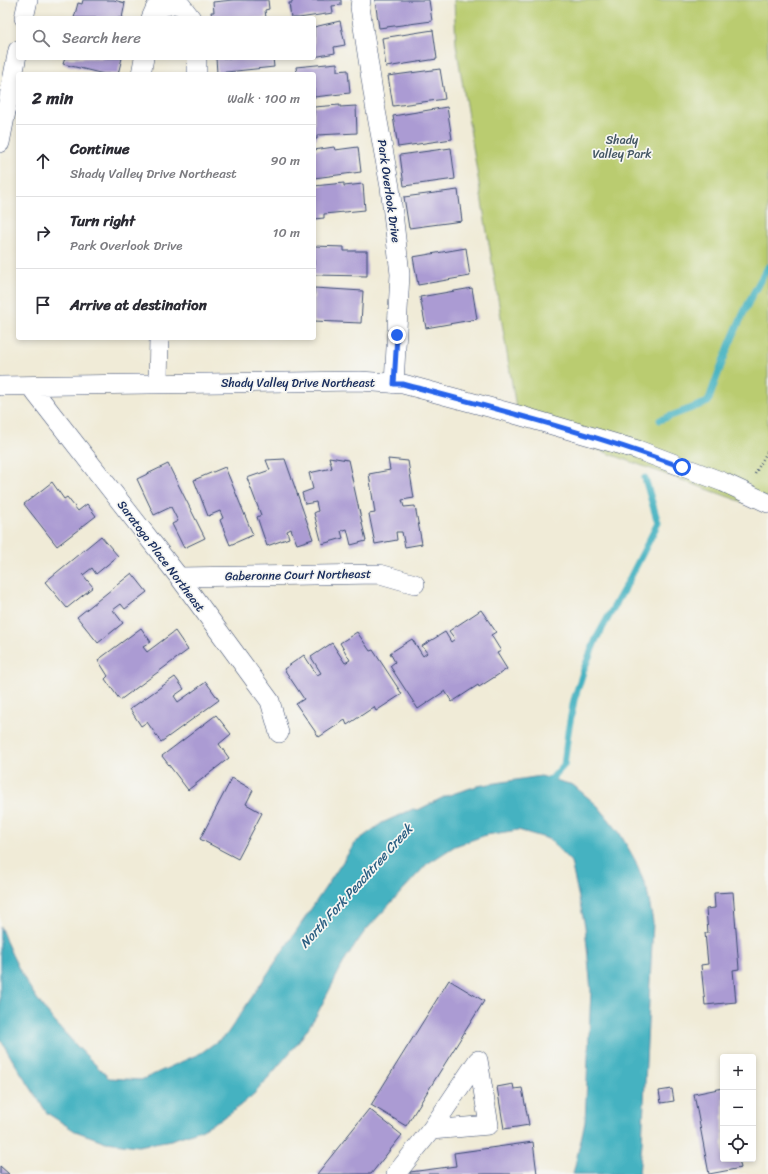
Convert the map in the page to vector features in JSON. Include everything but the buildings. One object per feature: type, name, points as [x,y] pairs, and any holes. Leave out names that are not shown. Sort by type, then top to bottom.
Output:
[{"type":"street","points":[[24,16],[28,0]]},
{"type":"street","name":"Park Overlook Drive","points":[[361,0],[360,7],[375,105],[390,187],[400,274],[394,384]]},
{"type":"street","points":[[152,16],[155,8],[173,4],[181,5],[189,16]]},
{"type":"street","points":[[0,143],[16,60]]},
{"type":"street","points":[[141,72],[144,60]]},
{"type":"street","points":[[197,60],[197,72]]},
{"type":"street","points":[[158,384],[159,340]]},
{"type":"street","name":"Shady Valley Drive Northeast","points":[[0,386],[360,381],[403,384],[638,450],[723,482],[768,502]]},
{"type":"street","name":"Saratoga Place Northeast","points":[[30,386],[179,577],[270,701],[279,733]]},
{"type":"street","name":"Gaberonne Court Northeast","points":[[179,577],[380,574],[415,584]]},
{"type":"street","points":[[396,1174],[431,1130]]},
{"type":"path","points":[[746,492],[768,450]]},
{"type":"green space","name":"Shady Valley Park","points":[[454,0],[768,0],[768,511],[518,420],[456,44]]},
{"type":"water","name":"North Fork Peachtree Creek","points":[[541,776],[573,785],[598,806],[619,832],[635,860],[647,890],[653,922],[642,1143],[639,1174],[573,1174],[585,1122],[591,991],[585,926],[571,862],[549,839],[518,830],[486,835],[455,846],[427,864],[365,931],[346,958],[316,1016],[298,1043],[255,1093],[230,1114],[201,1130],[171,1140],[138,1146],[106,1142],[75,1131],[47,1113],[0,1039],[0,926],[26,982],[53,1020],[69,1038],[109,1078],[141,1080],[201,1053],[227,1034],[356,842],[382,823],[413,809],[418,810],[446,796],[477,786]]},
{"type":"waterway","points":[[660,420],[708,402],[734,333],[768,267]]},
{"type":"waterway","points":[[545,786],[564,765],[574,700],[596,639],[628,582],[658,523],[645,478]]},
{"type":"route","points":[[397,335],[394,384],[403,384],[518,415],[638,450],[682,467]]}]
